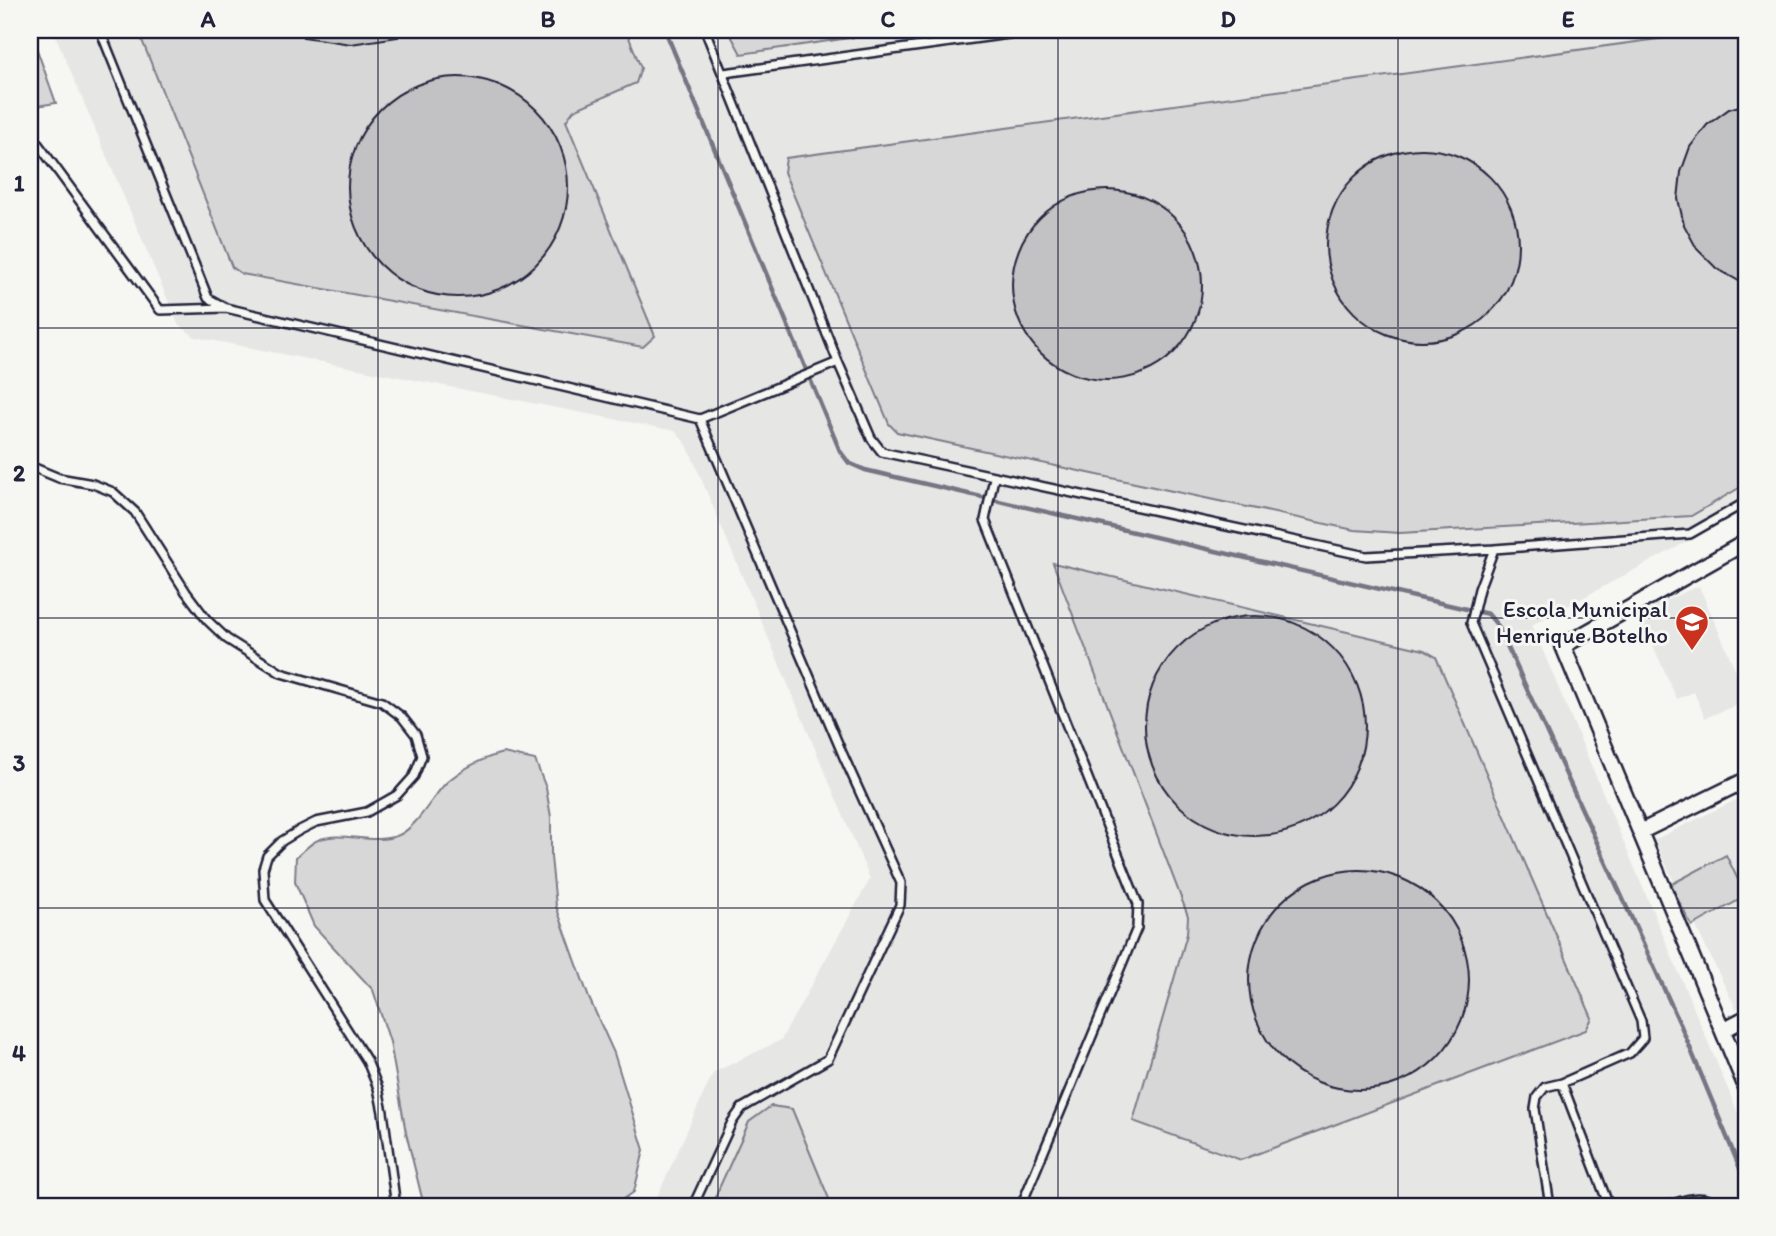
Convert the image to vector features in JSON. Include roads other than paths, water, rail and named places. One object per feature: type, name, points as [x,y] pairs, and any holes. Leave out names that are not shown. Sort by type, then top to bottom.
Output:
[{"type":"street","points":[[1746,542],[1563,646],[1746,1087]]},
{"type":"street","points":[[1640,832],[1746,780]]},
{"type":"street","points":[[1723,1030],[1746,1018]]},
{"type":"lane","points":[[100,30],[208,298],[226,308]]},
{"type":"lane","points":[[705,30],[838,362],[872,438],[882,452],[1366,556],[1690,534],[1746,502]]},
{"type":"lane","points":[[724,73],[1039,30]]},
{"type":"lane","points":[[30,133],[160,310],[226,308],[700,419],[838,362]]},
{"type":"lane","points":[[693,1206],[741,1108],[828,1059],[900,905],[901,883],[843,755],[700,419]]},
{"type":"lane","points":[[30,466],[59,478],[93,484],[113,492],[121,499],[142,522],[193,602],[227,639],[281,673],[382,702],[402,717],[416,735],[422,756],[414,776],[397,795],[367,812],[316,822],[300,830],[282,841],[267,856],[263,869],[265,900],[367,1061],[383,1112],[397,1206]]},
{"type":"lane","points":[[994,478],[985,520],[1138,904],[1137,928],[1021,1206]]},
{"type":"lane","points":[[1494,549],[1479,589],[1471,623],[1641,1021],[1643,1038],[1630,1053],[1562,1083],[1545,1087],[1537,1097],[1535,1109],[1550,1206]]},
{"type":"lane","points":[[1562,1083],[1609,1206]]},
{"type":"lane","points":[[1666,1206],[1695,1197],[1712,1200],[1720,1206]]},
{"type":"waterway","points":[[665,30],[840,451],[849,463],[865,470],[1488,614],[1498,626],[1681,1026],[1746,1183]]},
{"type":"place","name":"Escola Municipal Henrique Botelho","points":[[1692,652]]}]
